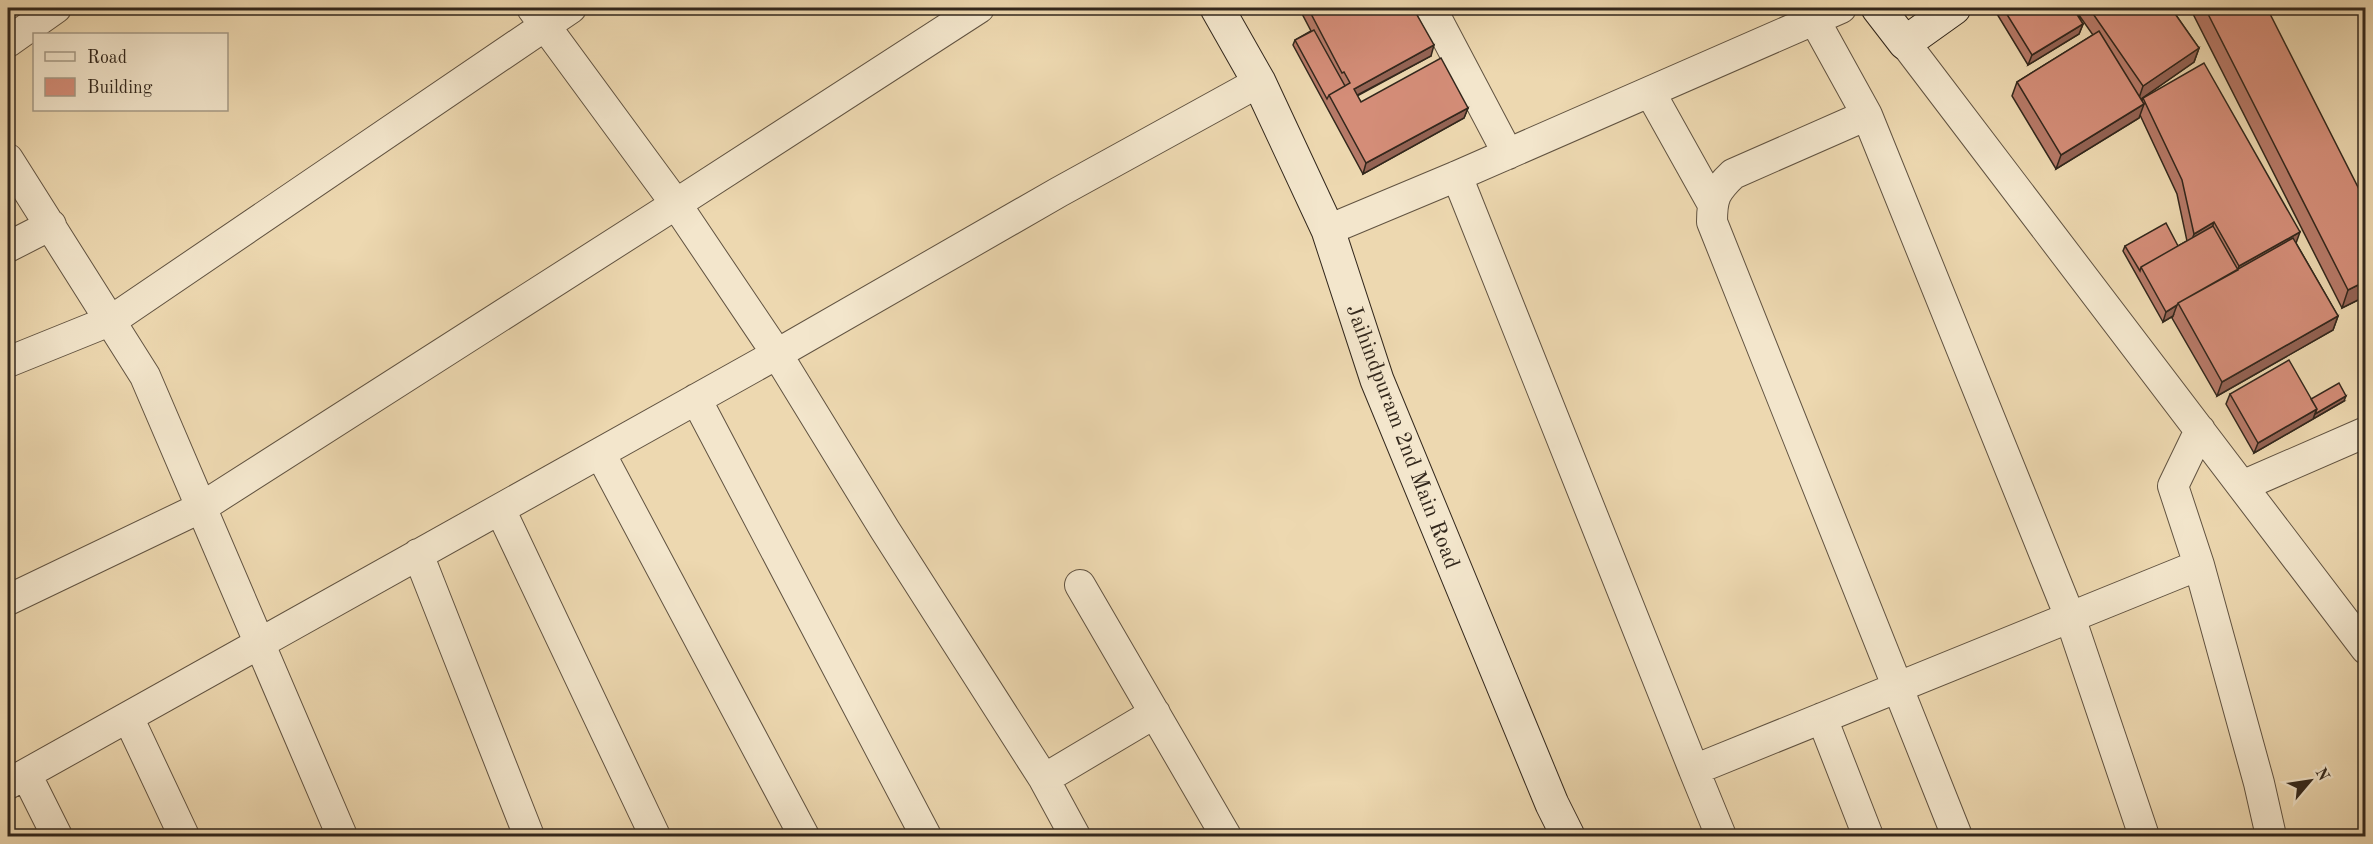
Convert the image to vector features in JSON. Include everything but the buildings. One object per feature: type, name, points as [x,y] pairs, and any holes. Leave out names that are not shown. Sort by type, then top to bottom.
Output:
[{"type":"street","points":[[8,42],[56,8]]},
{"type":"street","points":[[8,362],[112,320],[538,17],[571,8]]},
{"type":"street","points":[[8,600],[202,507],[979,8]]},
{"type":"street","name":"Jaihindpuram 2nd Main Road","points":[[1217,8],[1259,82],[1328,230],[1377,380],[1552,804],[1568,837]]},
{"type":"street","points":[[1431,8],[1508,154]]},
{"type":"street","points":[[1328,230],[1841,8]]},
{"type":"street","points":[[1878,8],[2366,649]]},
{"type":"street","points":[[1905,43],[1954,8]]},
{"type":"street","points":[[538,17],[676,204],[777,354],[885,530],[1044,779],[1075,837]]},
{"type":"street","points":[[1814,19],[1867,115],[2070,617],[2144,837]]},
{"type":"street","points":[[57,837],[17,779],[777,354],[1059,192],[1259,82]]},
{"type":"street","points":[[1650,92],[1712,203]]},
{"type":"street","points":[[1867,115],[1733,174],[1719,187],[1712,203],[1712,222],[1957,837]]},
{"type":"street","points":[[8,159],[112,320],[145,376],[342,837]]},
{"type":"street","points":[[1457,176],[1721,837]]},
{"type":"street","points":[[8,247],[51,225]]},
{"type":"street","points":[[696,399],[926,837]]},
{"type":"street","points":[[2200,430],[2174,486],[2199,566],[2259,783],[2271,837]]},
{"type":"street","points":[[2242,486],[2366,432]]},
{"type":"street","points":[[600,453],[804,837]]},
{"type":"street","points":[[500,509],[654,837]]},
{"type":"street","points":[[418,554],[529,837]]},
{"type":"street","points":[[1694,770],[2199,566]]},
{"type":"street","points":[[1080,585],[1226,837]]},
{"type":"street","points":[[1044,779],[1155,713]]},
{"type":"street","points":[[128,717],[184,837]]},
{"type":"street","points":[[1822,718],[1868,837]]}]
